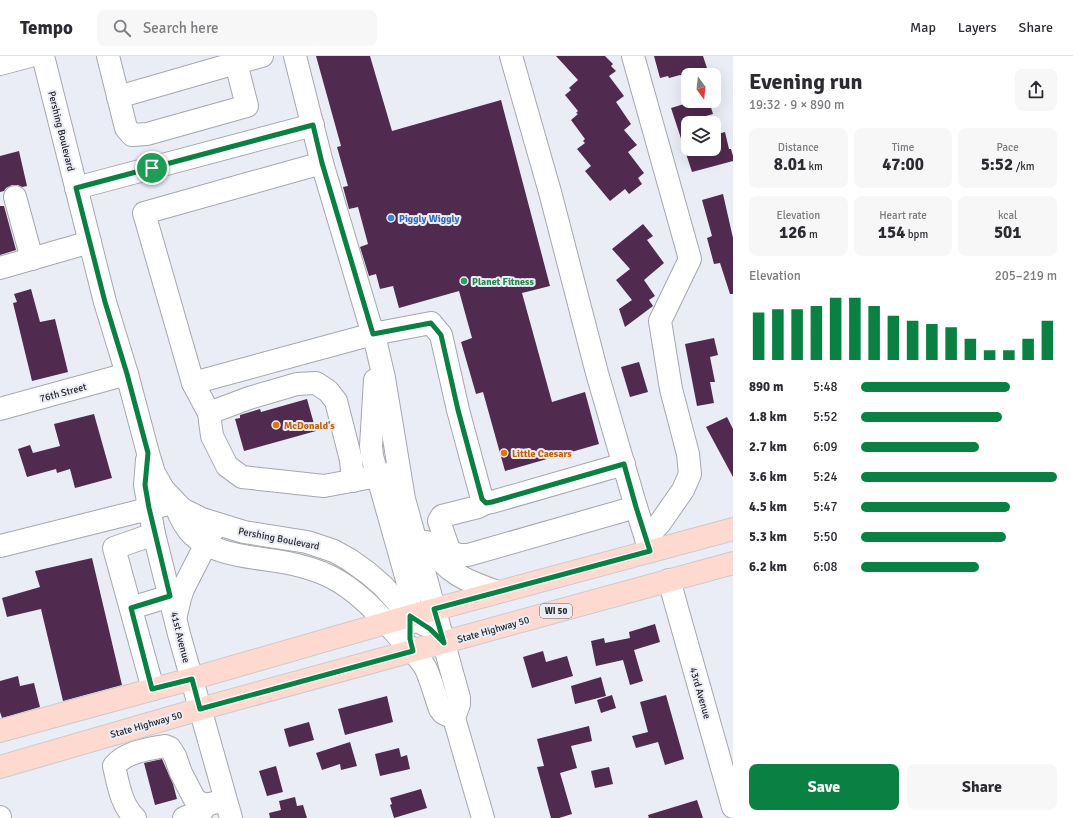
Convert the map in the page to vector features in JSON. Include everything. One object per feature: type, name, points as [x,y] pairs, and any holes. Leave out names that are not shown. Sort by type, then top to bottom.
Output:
[{"type":"main road","points":[[0,730],[192,679],[498,592],[648,545],[733,529]]},
{"type":"main road","name":"State Highway 50","points":[[0,767],[200,709],[733,563]]},
{"type":"street","points":[[0,64],[30,56]]},
{"type":"street","name":"Pershing Boulevard","points":[[43,56],[105,302],[156,478],[174,502],[187,512],[216,524],[244,532],[312,543],[334,551],[355,563],[368,573],[383,586],[410,616],[430,629],[444,643],[459,698],[454,718],[443,713],[440,709],[426,668],[413,651],[356,594],[332,578],[321,573],[300,566],[249,557],[221,550],[206,544],[197,539],[188,530],[174,502]]},
{"type":"street","points":[[109,56],[126,128],[132,135],[147,134],[247,106]]},
{"type":"street","points":[[118,97],[235,60],[262,56]]},
{"type":"street","points":[[295,56],[322,163],[375,341],[384,378],[404,498],[444,643]]},
{"type":"street","points":[[510,56],[550,192],[597,373],[648,545]]},
{"type":"street","points":[[633,56],[690,259],[660,321],[671,389],[688,454],[690,474],[683,490],[660,523],[648,545]]},
{"type":"street","points":[[235,60],[256,139]]},
{"type":"street","points":[[76,188],[313,125]]},
{"type":"street","points":[[322,163],[144,212],[193,383],[209,413],[212,436],[227,466],[242,477],[324,486],[399,472]]},
{"type":"street","points":[[15,197],[32,259]]},
{"type":"street","points":[[0,268],[90,242]]},
{"type":"street","points":[[193,383],[375,341],[431,323],[441,335],[458,410],[482,499],[486,503]]},
{"type":"street","points":[[375,341],[371,446],[372,456],[409,587],[410,639],[413,651]]},
{"type":"street","name":"76th Street","points":[[0,409],[127,374]]},
{"type":"street","points":[[209,413],[249,398],[297,384],[316,383],[328,391],[336,401],[351,460],[353,481]]},
{"type":"street","name":"41st Avenue","points":[[148,453],[145,485],[154,534],[175,619],[200,709],[221,807]]},
{"type":"street","points":[[624,464],[486,503],[478,507],[442,516],[439,521],[449,550],[458,555],[468,555],[636,507]]},
{"type":"street","points":[[404,498],[424,539],[446,567],[465,580],[498,592]]},
{"type":"street","points":[[0,546],[174,502]]},
{"type":"street","points":[[175,619],[183,589],[216,524]]},
{"type":"street","points":[[152,689],[114,548],[154,534]]},
{"type":"street","name":"43rd Avenue","points":[[669,580],[733,807]]},
{"type":"street","points":[[131,608],[170,596]]},
{"type":"street","points":[[454,718],[483,818]]},
{"type":"street","points":[[105,736],[123,800],[130,813],[135,818]]},
{"type":"street","points":[[114,766],[119,760],[128,755],[165,746],[170,748],[175,756],[181,773],[196,801],[221,807]]},
{"type":"street","points":[[184,818],[202,811],[221,807]]},
{"type":"building","name":"Planet Fitness","points":[[316,56],[370,56],[392,131],[501,100],[550,286],[522,293],[552,402],[585,392],[599,444],[505,471],[483,392],[476,394],[461,342],[472,338],[459,291],[399,308],[393,286],[380,289],[376,274],[369,276],[360,247],[368,244],[358,207],[349,209],[343,187],[348,186],[337,147],[341,146]]},
{"type":"building","points":[[556,56],[605,56],[613,64],[611,66],[616,71],[609,76],[624,96],[616,102],[631,124],[624,130],[637,145],[628,152],[644,173],[638,178],[642,184],[629,194],[625,189],[610,201],[585,171],[591,166],[577,149],[585,143],[583,141],[585,139],[571,120],[578,114],[576,113],[578,111],[565,95],[571,90],[569,88],[578,80]]},
{"type":"building","points":[[654,56],[703,56],[707,68],[681,68],[681,75],[669,78],[668,76],[660,78]]},
{"type":"building","points":[[681,105],[681,108],[711,108],[713,114],[706,116],[681,116],[681,138],[671,108]]},
{"type":"building","points":[[725,132],[729,149],[731,149],[733,156],[733,161],[692,172],[687,156],[721,156],[721,133]]},
{"type":"building","points":[[19,151],[27,186],[22,187],[12,185],[0,192],[0,156]]},
{"type":"building","points":[[723,194],[733,238],[733,294],[730,294],[720,263],[714,264],[707,238],[712,236],[702,200]]},
{"type":"building","points":[[0,206],[4,206],[16,250],[0,255]]},
{"type":"building","points":[[643,224],[653,236],[647,240],[664,263],[644,280],[655,296],[649,300],[653,306],[625,327],[619,309],[632,300],[616,280],[630,269],[612,249]]},
{"type":"building","points":[[31,289],[40,322],[55,319],[68,372],[32,381],[13,303],[17,302],[14,294]]},
{"type":"building","points":[[714,338],[718,355],[710,357],[715,382],[710,382],[714,403],[697,406],[685,344]]},
{"type":"building","points":[[639,362],[648,392],[630,397],[621,367]]},
{"type":"building","name":"McDonald's","points":[[307,399],[316,431],[244,451],[235,419],[240,418],[240,415],[260,409],[261,412]]},
{"type":"building","points":[[94,414],[112,478],[75,488],[70,469],[57,473],[56,469],[27,477],[18,449],[30,445],[33,453],[60,446],[54,424]]},
{"type":"building","points":[[727,417],[733,429],[733,477],[706,427]]},
{"type":"building","points":[[92,558],[122,685],[63,701],[41,609],[7,617],[2,598],[40,587],[35,571]]},
{"type":"building","points":[[655,624],[660,642],[634,650],[643,681],[630,685],[623,660],[596,666],[591,641],[604,638],[605,643],[630,638],[629,632]]},
{"type":"building","points":[[543,651],[546,662],[567,656],[573,676],[532,688],[523,657]]},
{"type":"building","points":[[18,676],[20,686],[34,683],[40,707],[2,718],[0,712],[0,681]]},
{"type":"building","points":[[601,677],[606,696],[575,704],[571,686]]},
{"type":"building","points":[[612,695],[616,708],[601,713],[597,700]]},
{"type":"building","points":[[666,695],[684,759],[665,765],[658,742],[636,748],[632,736],[648,732],[640,702]]},
{"type":"building","points":[[387,696],[393,722],[345,735],[338,709]]},
{"type":"building","points":[[309,722],[314,740],[289,747],[284,729]]},
{"type":"building","points":[[589,726],[592,741],[571,746],[577,768],[560,773],[572,814],[559,818],[551,818],[537,767],[544,766],[537,739]]},
{"type":"building","points":[[350,742],[357,766],[341,770],[340,764],[322,770],[316,753]]},
{"type":"building","points":[[399,748],[401,757],[407,755],[410,769],[380,776],[375,754]]},
{"type":"building","points":[[162,759],[173,784],[177,799],[155,805],[144,763]]},
{"type":"building","points":[[276,766],[283,792],[267,796],[259,771]]},
{"type":"building","points":[[609,767],[613,784],[595,788],[591,771]]},
{"type":"building","points":[[421,789],[427,808],[394,818],[390,805],[392,804],[390,798]]},
{"type":"building","points":[[295,797],[297,806],[303,805],[307,818],[270,818],[269,813],[281,810],[279,801]]},
{"type":"building","points":[[697,800],[703,818],[649,818],[648,815]]},
{"type":"place","name":"Piggly Wiggly","points":[[391,218]]},
{"type":"place","name":"Planet Fitness","points":[[464,281]]},
{"type":"place","name":"McDonald's","points":[[276,425]]},
{"type":"place","name":"Little Caesars","points":[[504,453]]},
{"type":"route","points":[[313,125],[322,163],[373,334],[431,323],[441,335],[458,410],[482,499],[486,503],[492,502],[624,464],[650,551],[434,609],[444,643],[434,632],[410,616],[410,645],[413,651],[200,709],[192,679],[152,689],[131,608],[170,596],[154,534],[145,485],[148,453],[127,374],[105,302],[76,188],[152,168],[313,125]]}]
